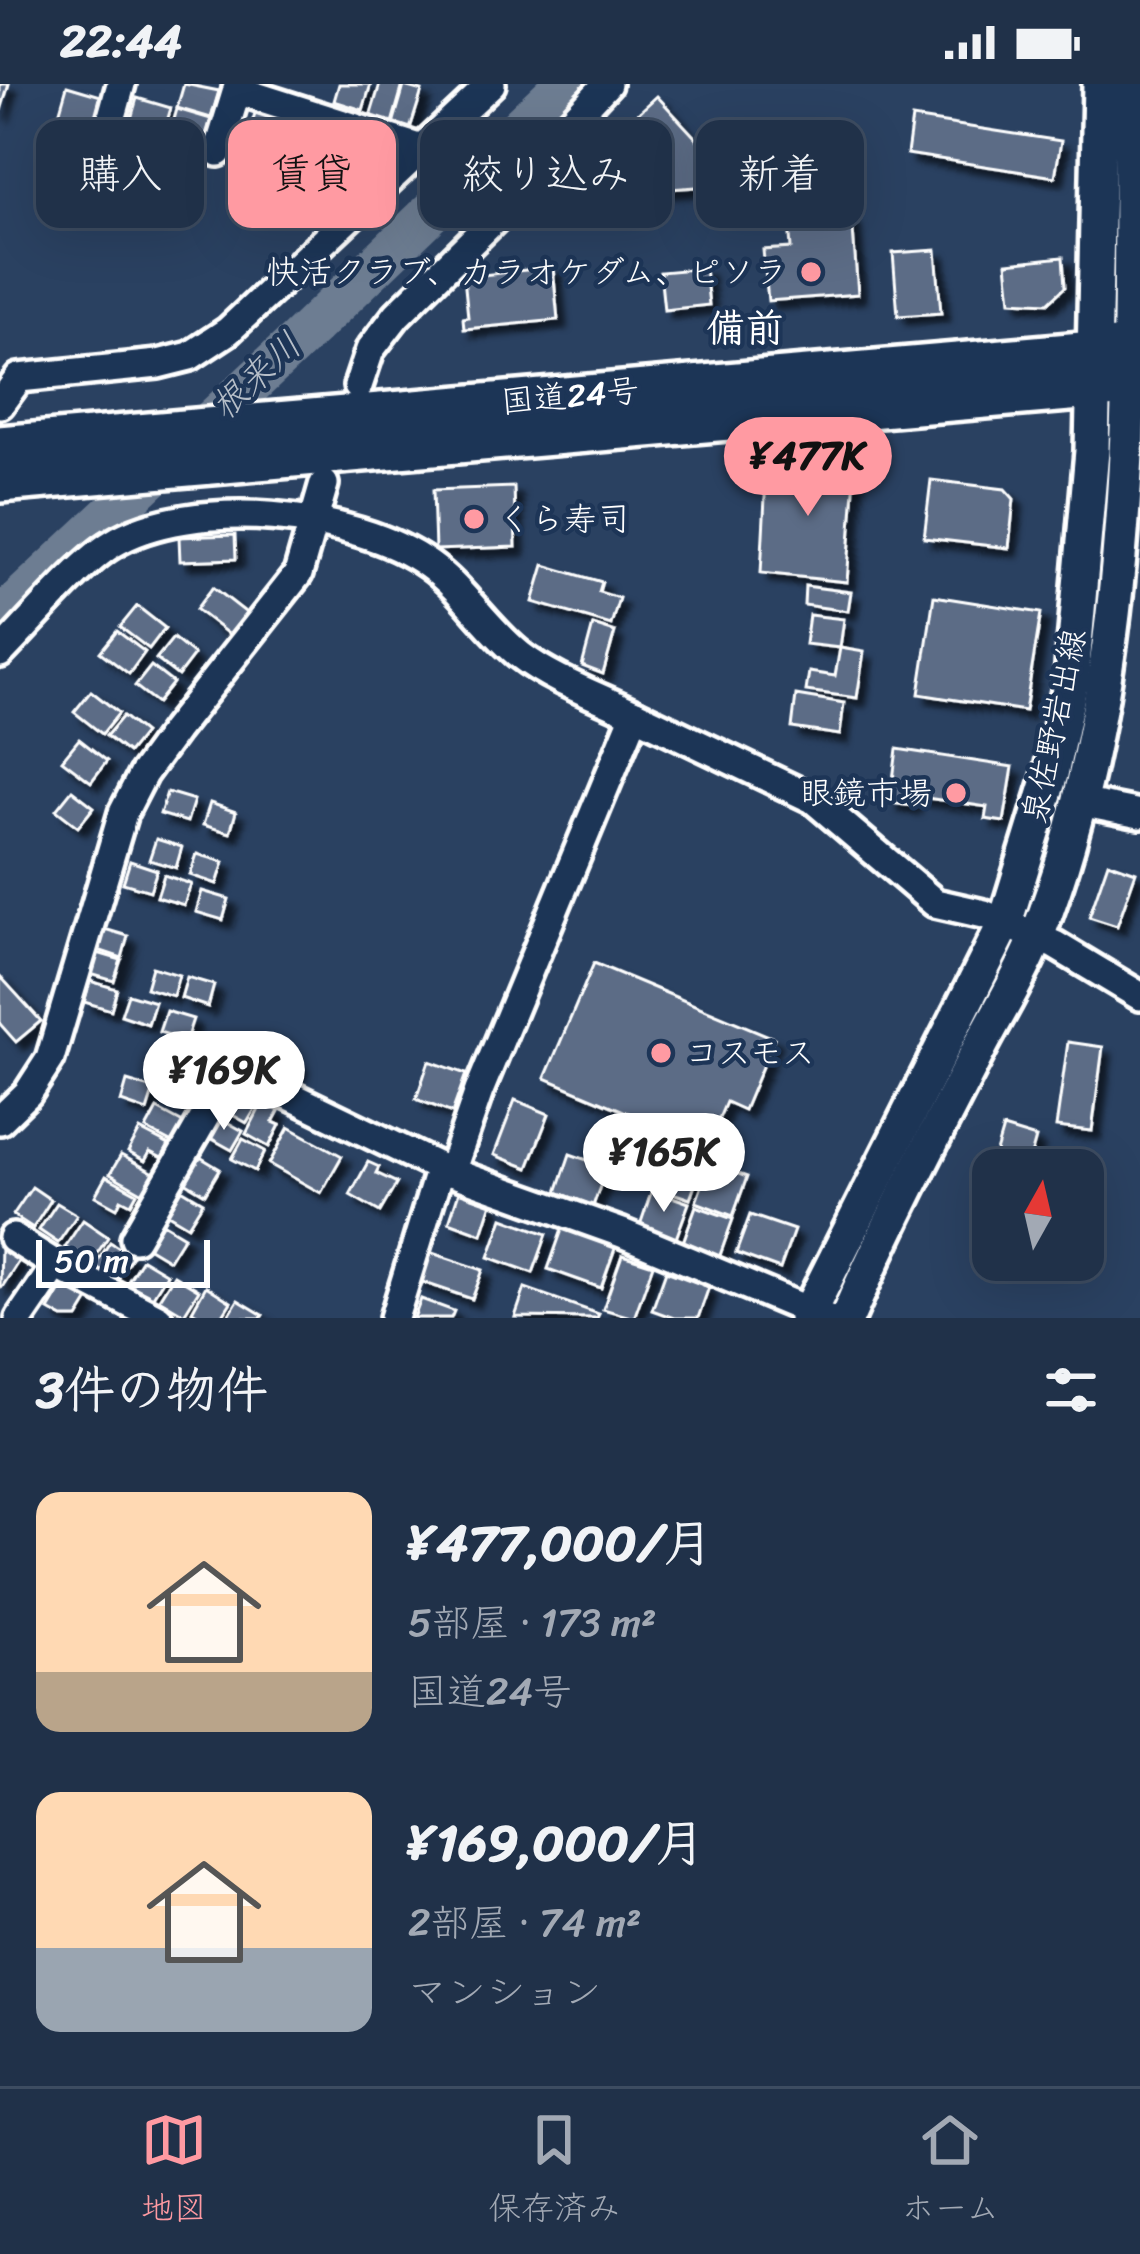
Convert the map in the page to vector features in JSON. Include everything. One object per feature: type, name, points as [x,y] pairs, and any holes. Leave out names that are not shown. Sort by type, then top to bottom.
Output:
[{"type":"highway","name":"国道24号","points":[[0,446],[233,425],[1121,367]]},
{"type":"highway","name":"国道24号","points":[[0,482],[1121,367]]},
{"type":"main road","name":"泉佐野岩出線","points":[[814,1316],[1005,923],[1051,774],[1072,677],[1121,367],[1100,84]]},
{"type":"main road","name":"泉佐野岩出線","points":[[847,1318],[882,1237],[1037,937],[1102,715],[1112,629],[1131,84]]},
{"type":"street","points":[[111,120],[121,84]]},
{"type":"street","points":[[453,120],[491,84]]},
{"type":"street","points":[[358,386],[370,350],[397,315],[512,203],[539,156],[608,84]]},
{"type":"street","points":[[218,152],[237,87],[420,148]]},
{"type":"street","points":[[0,404],[19,378],[158,364],[190,356],[228,331],[420,151]]},
{"type":"street","points":[[0,1120],[28,1094],[50,1059],[123,813],[143,774],[298,574],[324,484]]},
{"type":"street","points":[[0,652],[107,546],[139,530],[195,520],[281,515],[364,533],[429,564],[522,657],[813,799],[935,903],[984,914],[1037,937],[1140,996]]},
{"type":"street","points":[[394,1318],[446,1170],[635,714]]},
{"type":"street","points":[[1080,802],[1140,814]]},
{"type":"street","points":[[135,1238],[233,1067],[446,1170],[622,1233],[814,1316]]},
{"type":"street","points":[[13,1238],[158,1318]]},
{"type":"street","points":[[20,1318],[56,1264]]},
{"type":"building","points":[[0,84],[9,84],[0,114]]},
{"type":"building","points":[[184,84],[219,91],[211,118],[177,108]]},
{"type":"building","points":[[339,84],[371,84],[363,110],[334,101]]},
{"type":"building","points":[[380,84],[403,85],[393,120],[370,117]]},
{"type":"building","points":[[67,86],[101,96],[95,120],[59,114]]},
{"type":"building","points":[[404,86],[422,91],[410,129],[394,120]]},
{"type":"building","points":[[657,96],[696,138],[696,187],[672,189],[672,120],[631,120]]},
{"type":"building","points":[[137,98],[171,108],[167,120],[131,120]]},
{"type":"building","points":[[257,107],[291,117],[290,120],[253,120]]},
{"type":"building","points":[[177,109],[211,119],[204,146],[204,120],[174,120]]},
{"type":"building","points":[[912,118],[1061,141],[1055,177],[907,154]]},
{"type":"building","name":"快活クラブ、カラオケダム、ピソラ","points":[[789,228],[853,228],[858,294],[768,301],[763,250],[791,248]]},
{"type":"building","points":[[936,250],[941,313],[898,316],[893,253]]},
{"type":"building","points":[[1063,257],[1065,287],[1048,303],[1011,301],[1007,263]]},
{"type":"building","points":[[553,267],[558,320],[464,329],[463,318],[468,317],[464,277]]},
{"type":"building","points":[[705,268],[709,305],[664,310],[660,272]]},
{"type":"building","points":[[767,460],[856,463],[847,582],[761,573]]},
{"type":"building","points":[[931,480],[1005,489],[1014,499],[1009,548],[924,538]]},
{"type":"building","points":[[514,487],[516,547],[435,550],[433,490]]},
{"type":"building","points":[[235,535],[236,559],[180,561],[179,537]]},
{"type":"building","points":[[544,565],[602,582],[599,592],[619,598],[611,625],[533,602]]},
{"type":"building","points":[[805,586],[851,592],[848,611],[804,605]]},
{"type":"building","points":[[213,587],[249,615],[232,637],[196,609]]},
{"type":"building","points":[[934,596],[1041,613],[1025,711],[919,694]]},
{"type":"building","points":[[137,606],[165,628],[149,649],[120,627]]},
{"type":"building","points":[[809,615],[844,619],[840,648],[805,644]]},
{"type":"building","points":[[593,625],[615,632],[603,674],[582,666]]},
{"type":"building","points":[[117,631],[145,652],[129,674],[100,652]]},
{"type":"building","points":[[173,638],[194,655],[178,676],[156,659]]},
{"type":"building","points":[[840,648],[864,652],[857,698],[806,691],[809,672],[835,676]]},
{"type":"building","points":[[151,666],[173,683],[157,703],[135,686]]},
{"type":"building","points":[[91,691],[119,713],[102,734],[74,712]]},
{"type":"building","points":[[796,695],[844,703],[840,735],[792,728]]},
{"type":"building","points":[[123,716],[144,733],[128,753],[106,736]]},
{"type":"building","points":[[79,739],[107,761],[91,782],[62,760]]},
{"type":"building","points":[[897,749],[1013,767],[1004,822],[985,819],[987,807],[913,796],[912,806],[890,803]]},
{"type":"building","points":[[72,790],[94,807],[78,827],[56,810]]},
{"type":"building","points":[[167,792],[194,800],[187,822],[160,814]]},
{"type":"building","points":[[210,803],[236,812],[230,833],[203,825]]},
{"type":"building","points":[[156,839],[182,847],[176,868],[149,860]]},
{"type":"building","points":[[197,854],[224,862],[217,884],[190,875]]},
{"type":"building","points":[[130,861],[157,870],[150,891],[123,883]]},
{"type":"building","points":[[1108,862],[1136,872],[1117,926],[1089,917]]},
{"type":"building","points":[[164,875],[191,884],[184,905],[157,897]]},
{"type":"building","points":[[202,891],[229,899],[223,920],[196,912]]},
{"type":"building","points":[[101,928],[128,936],[122,958],[95,949]]},
{"type":"building","points":[[94,952],[121,960],[114,981],[87,973]]},
{"type":"building","points":[[594,963],[774,1038],[744,1110],[726,1102],[707,1146],[545,1078]]},
{"type":"building","points":[[152,967],[179,975],[173,996],[146,988]]},
{"type":"building","points":[[0,976],[41,1021],[16,1042],[0,1024]]},
{"type":"building","points":[[187,977],[214,985],[208,1007],[181,998]]},
{"type":"building","points":[[90,981],[117,989],[111,1010],[84,1002]]},
{"type":"building","points":[[128,994],[155,1002],[148,1024],[121,1015]]},
{"type":"building","points":[[166,1011],[193,1019],[186,1040],[159,1032]]},
{"type":"building","points":[[1068,1042],[1103,1047],[1092,1131],[1056,1127]]},
{"type":"building","points":[[274,1050],[299,1064],[288,1084],[263,1070]]},
{"type":"building","points":[[429,1061],[466,1074],[452,1113],[416,1099]]},
{"type":"building","points":[[178,1080],[199,1092],[188,1111],[167,1100]]},
{"type":"building","points":[[127,1081],[154,1089],[147,1111],[121,1102]]},
{"type":"building","points":[[228,1094],[239,1100],[242,1094],[258,1104],[247,1123],[220,1108]]},
{"type":"building","points":[[515,1100],[549,1114],[528,1168],[494,1155]]},
{"type":"building","points":[[263,1102],[279,1111],[273,1122],[280,1125],[269,1147],[246,1134]]},
{"type":"building","points":[[157,1109],[185,1124],[174,1144],[146,1129]]},
{"type":"building","points":[[216,1116],[243,1131],[232,1150],[205,1135]]},
{"type":"building","points":[[289,1127],[342,1156],[321,1193],[269,1164]]},
{"type":"building","points":[[1003,1128],[1036,1138],[1033,1149],[997,1149]]},
{"type":"building","points":[[140,1130],[169,1145],[162,1158],[150,1152],[145,1161],[128,1152]]},
{"type":"building","points":[[243,1139],[265,1151],[255,1171],[232,1159]]},
{"type":"building","points":[[667,1147],[704,1160],[690,1199],[653,1186]]},
{"type":"building","points":[[195,1154],[220,1169],[205,1194],[180,1179]]},
{"type":"building","points":[[570,1154],[607,1167],[593,1206],[557,1192]]},
{"type":"building","points":[[121,1155],[156,1174],[145,1194],[110,1174]]},
{"type":"building","points":[[368,1162],[379,1167],[376,1173],[397,1183],[380,1212],[350,1195]]},
{"type":"building","points":[[710,1164],[747,1177],[733,1216],[696,1202]]},
{"type":"building","points":[[106,1176],[137,1193],[131,1204],[121,1199],[117,1208],[95,1196]]},
{"type":"building","points":[[32,1187],[51,1200],[33,1228],[13,1215]]},
{"type":"building","points":[[178,1187],[203,1202],[188,1226],[163,1211]]},
{"type":"building","points":[[652,1190],[689,1203],[675,1241],[639,1228]]},
{"type":"building","points":[[459,1192],[492,1203],[482,1234],[449,1222]]},
{"type":"building","points":[[57,1203],[77,1215],[58,1243],[39,1230]]},
{"type":"building","points":[[696,1206],[733,1219],[719,1258],[682,1245]]},
{"type":"building","points":[[750,1215],[794,1230],[780,1269],[736,1253]]},
{"type":"building","points":[[503,1218],[547,1234],[533,1273],[489,1257]]},
{"type":"building","points":[[83,1220],[108,1237],[90,1264],[65,1247]]},
{"type":"building","points":[[159,1221],[184,1236],[169,1260],[144,1245]]},
{"type":"building","points":[[564,1224],[617,1243],[601,1288],[548,1269]]},
{"type":"building","points":[[110,1242],[132,1256],[115,1284],[92,1270]]},
{"type":"building","points":[[1,1247],[20,1259],[2,1287],[0,1286]]},
{"type":"building","points":[[426,1251],[483,1270],[472,1299],[416,1280]]},
{"type":"building","points":[[622,1255],[653,1265],[634,1318],[603,1309]]},
{"type":"building","points":[[142,1259],[167,1274],[152,1298],[127,1283]]},
{"type":"building","points":[[666,1271],[709,1287],[698,1318],[674,1318],[652,1310]]},
{"type":"building","points":[[174,1275],[199,1290],[184,1314],[159,1299]]},
{"type":"building","points":[[64,1285],[89,1300],[78,1318],[63,1318],[49,1310]]},
{"type":"building","points":[[206,1286],[231,1302],[221,1318],[204,1318],[192,1311]]},
{"type":"building","points":[[525,1288],[599,1314],[597,1318],[515,1317]]},
{"type":"building","points":[[421,1299],[454,1311],[451,1318],[414,1318]]},
{"type":"building","points":[[238,1300],[263,1315],[261,1318],[227,1318]]},
{"type":"waterway","name":"根来川","points":[[0,618],[565,84]]},
{"type":"place","name":"快活クラブ、カラオケダム、ピソラ","points":[[811,272]]},
{"type":"place","name":"くら寿司","points":[[474,519]]},
{"type":"place","name":"眼鏡市場","points":[[956,793]]},
{"type":"place","name":"コスモス","points":[[661,1053]]},
{"type":"district","name":"備前","points":[[745,327]]}]
